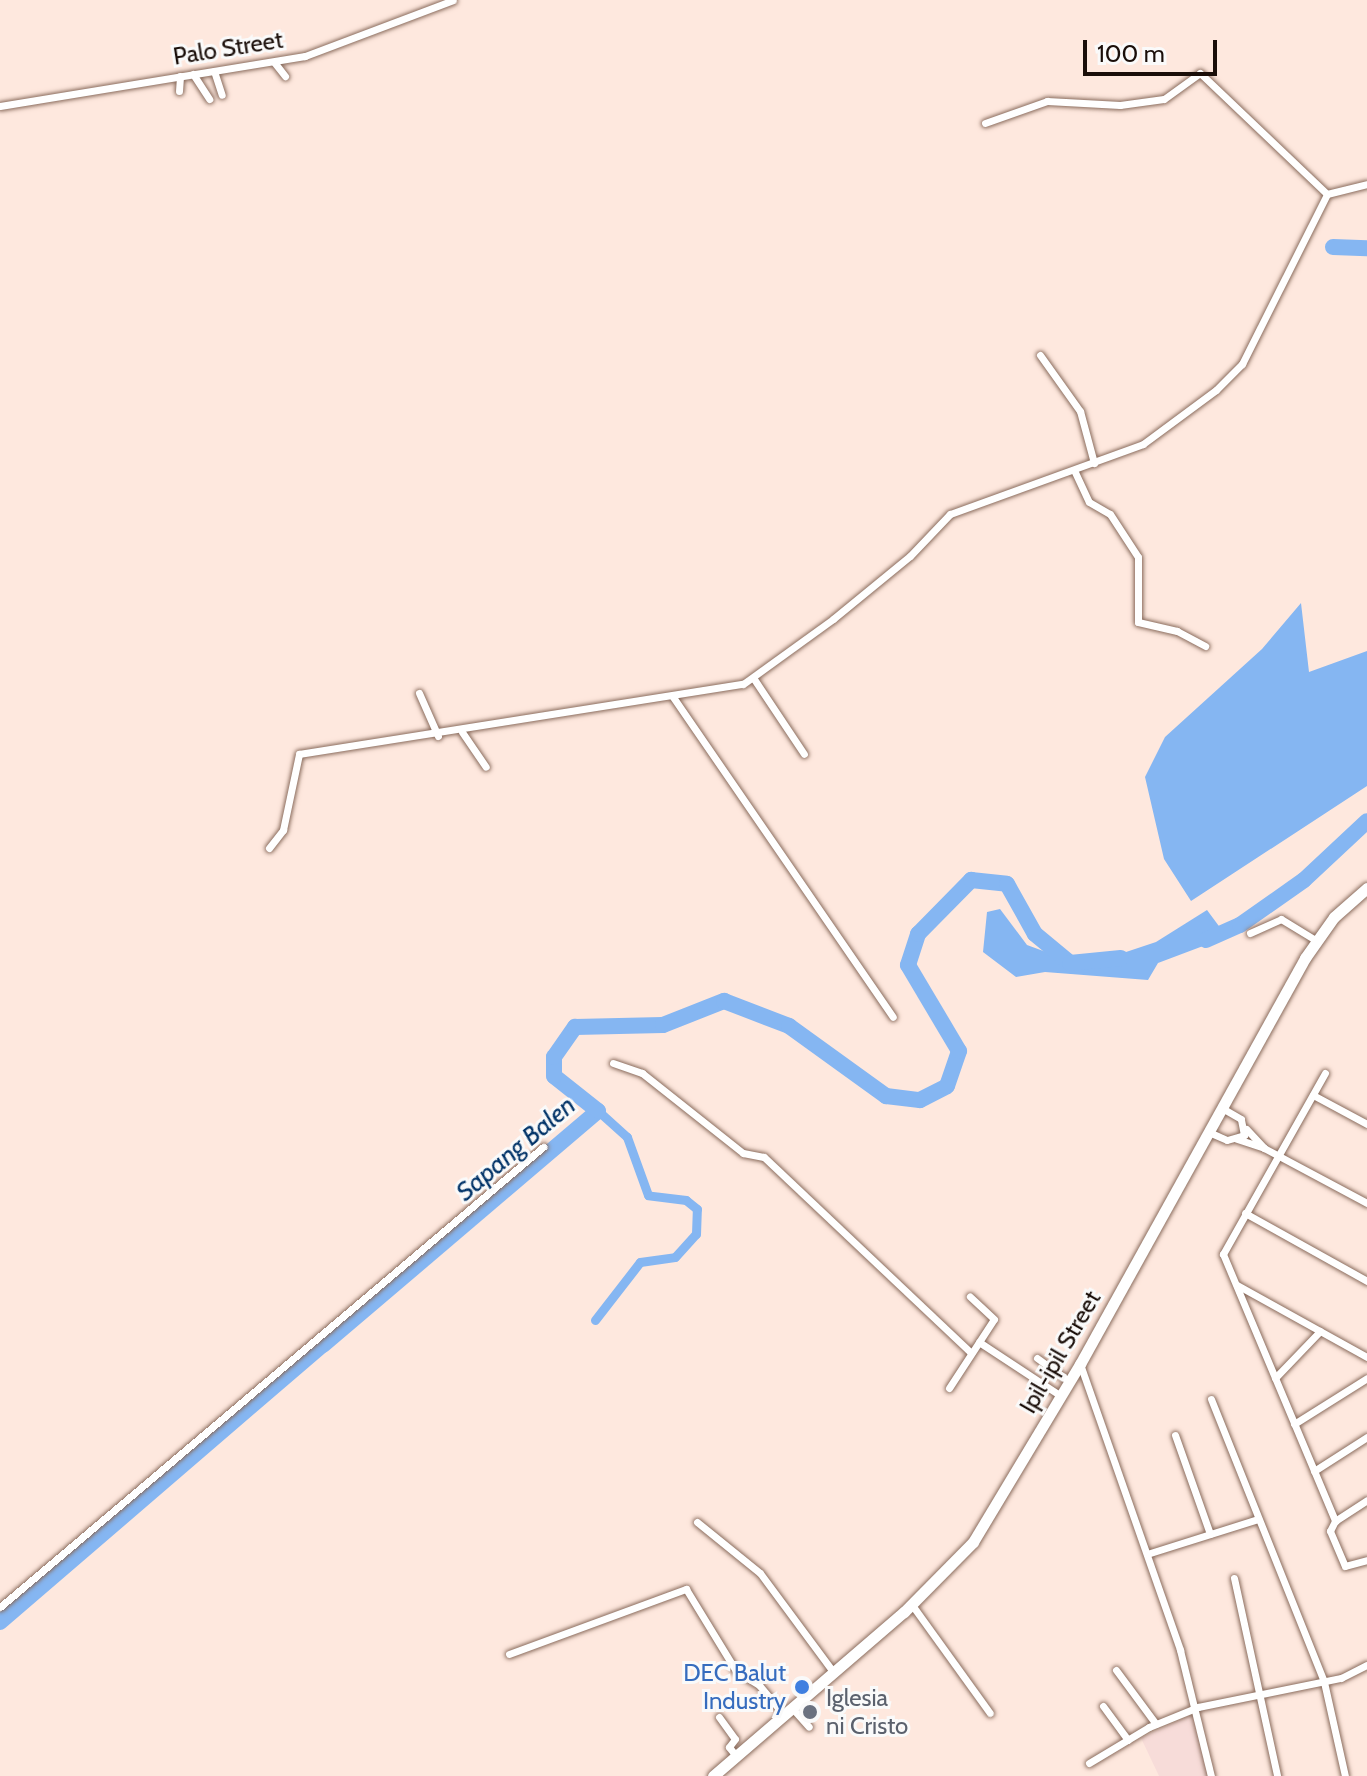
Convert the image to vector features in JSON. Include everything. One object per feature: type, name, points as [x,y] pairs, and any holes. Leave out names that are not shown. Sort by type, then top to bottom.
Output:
[{"type":"street","name":"Palo Street","points":[[0,106],[305,56],[453,0]]},
{"type":"street","points":[[274,62],[285,76]]},
{"type":"street","points":[[214,71],[222,95]]},
{"type":"street","points":[[985,123],[1047,101],[1120,105],[1164,99],[1200,73],[1327,194]]},
{"type":"street","points":[[193,74],[209,99]]},
{"type":"street","points":[[179,91],[180,76]]},
{"type":"street","points":[[269,848],[283,830],[299,754],[438,736],[673,697],[754,679],[910,556],[950,514],[1094,463],[1160,433],[1242,364],[1327,194],[1367,184]]},
{"type":"street","points":[[1040,355],[1080,411],[1094,463]]},
{"type":"street","points":[[1074,470],[1089,502],[1110,514],[1138,557],[1138,622],[1177,631],[1205,646]]},
{"type":"street","points":[[754,679],[804,754]]},
{"type":"street","points":[[419,693],[438,736]]},
{"type":"street","points":[[673,697],[893,1017]]},
{"type":"street","points":[[462,732],[486,767]]},
{"type":"street","name":"Ipil-ipil Street","points":[[713,1776],[912,1605],[973,1542],[1070,1382],[1317,941],[1345,905],[1367,888]]},
{"type":"street","points":[[1250,933],[1281,919],[1317,941]]},
{"type":"street","points":[[613,1063],[642,1073],[743,1153],[764,1157],[971,1353]]},
{"type":"street","points":[[1325,1073],[1223,1247],[1335,1521]]},
{"type":"street","points":[[1313,1095],[1367,1124]]},
{"type":"street","points":[[1224,1109],[1241,1119],[1264,1148]]},
{"type":"street","points":[[1237,1139],[1246,1129]]},
{"type":"street","points":[[1211,1133],[1279,1154],[1367,1203]]},
{"type":"street","points":[[0,1607],[543,1147]]},
{"type":"street","points":[[1245,1213],[1367,1281]]},
{"type":"street","points":[[1237,1285],[1367,1357]]},
{"type":"street","points":[[949,1388],[994,1319],[970,1297]]},
{"type":"street","points":[[1275,1378],[1320,1331]]},
{"type":"street","points":[[979,1342],[1061,1396]]},
{"type":"street","points":[[1037,1358],[1070,1382]]},
{"type":"street","points":[[1080,1364],[1198,1707],[1211,1776]]},
{"type":"street","points":[[1294,1424],[1367,1378]]},
{"type":"street","points":[[1211,1399],[1324,1682],[1345,1776]]},
{"type":"street","points":[[1175,1435],[1210,1534]]},
{"type":"street","points":[[1314,1471],[1367,1437]]},
{"type":"street","points":[[1367,1500],[1335,1521],[1330,1531],[1345,1566],[1367,1560]]},
{"type":"street","points":[[1147,1554],[1258,1519]]},
{"type":"street","points":[[697,1522],[760,1573],[834,1673]]},
{"type":"street","points":[[1234,1578],[1262,1693],[1277,1776]]},
{"type":"street","points":[[509,1654],[686,1589],[736,1671],[759,1685],[809,1727]]},
{"type":"street","points":[[912,1605],[990,1713]]},
{"type":"street","points":[[1089,1763],[1156,1724],[1198,1707],[1324,1682],[1367,1665]]},
{"type":"street","points":[[1116,1670],[1156,1724]]},
{"type":"street","points":[[1103,1706],[1128,1740]]},
{"type":"street","points":[[719,1717],[735,1739],[729,1747],[736,1756]]},
{"type":"shaded area","points":[[1195,1713],[1208,1776],[1159,1776],[1141,1738]]},
{"type":"water","points":[[1301,603],[1309,672],[1367,651],[1367,786],[1191,901],[1164,859],[1145,777],[1165,737],[1262,649]]},
{"type":"water","points":[[1000,909],[1027,945],[1084,966],[1156,942],[1207,910],[1227,937],[1158,963],[1148,980],[1045,972],[1016,977],[983,952],[987,912]]},
{"type":"waterway","points":[[1333,247],[1367,248]]},
{"type":"waterway","name":"Sapang Balen","points":[[1206,940],[1240,925],[1304,880],[1367,821]]},
{"type":"waterway","name":"Sapang Balen","points":[[323,1345],[598,1111],[554,1076],[554,1057],[575,1027],[663,1025],[724,1001],[789,1026],[886,1096],[920,1100],[947,1086],[959,1051],[908,965],[918,934],[971,880],[1007,884],[1035,934],[1070,963],[1121,958]]},
{"type":"waterway","points":[[595,1320],[640,1262],[675,1257],[696,1234],[697,1209],[686,1200],[648,1195],[627,1137],[598,1111]]},
{"type":"waterway","name":"Sapang Balen","points":[[0,1622],[320,1347]]},
{"type":"place","name":"DEC Balut Industry","points":[[802,1687]]},
{"type":"place","name":"Iglesia ni Cristo","points":[[810,1712]]}]
